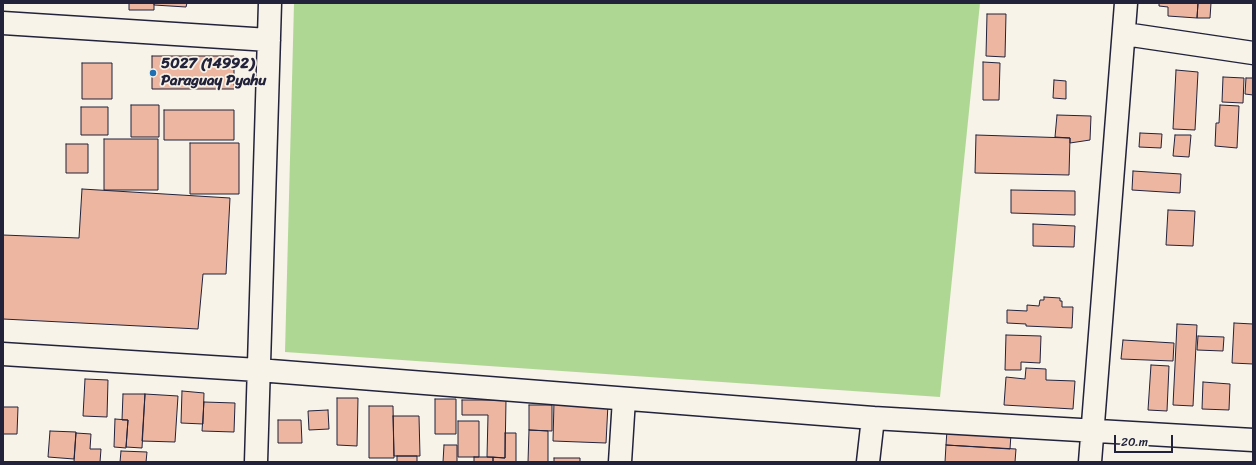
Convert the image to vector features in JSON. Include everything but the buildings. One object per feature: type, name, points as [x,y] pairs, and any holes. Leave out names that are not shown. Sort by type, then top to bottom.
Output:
[{"type":"street","points":[[256,462],[270,3]]},
{"type":"street","points":[[1090,462],[1125,34],[1126,3]]},
{"type":"street","points":[[3,23],[269,40]]},
{"type":"street","points":[[1125,34],[1253,53]]},
{"type":"street","points":[[3,354],[258,370],[872,418],[1253,440]]},
{"type":"street","points":[[620,462],[624,399]]},
{"type":"street","points":[[868,462],[872,418]]},
{"type":"green space","points":[[294,3],[980,3],[940,397],[285,352]]},
{"type":"place","name":"5027 (14992) Paraguay Pyahu","points":[[153,73]]}]
